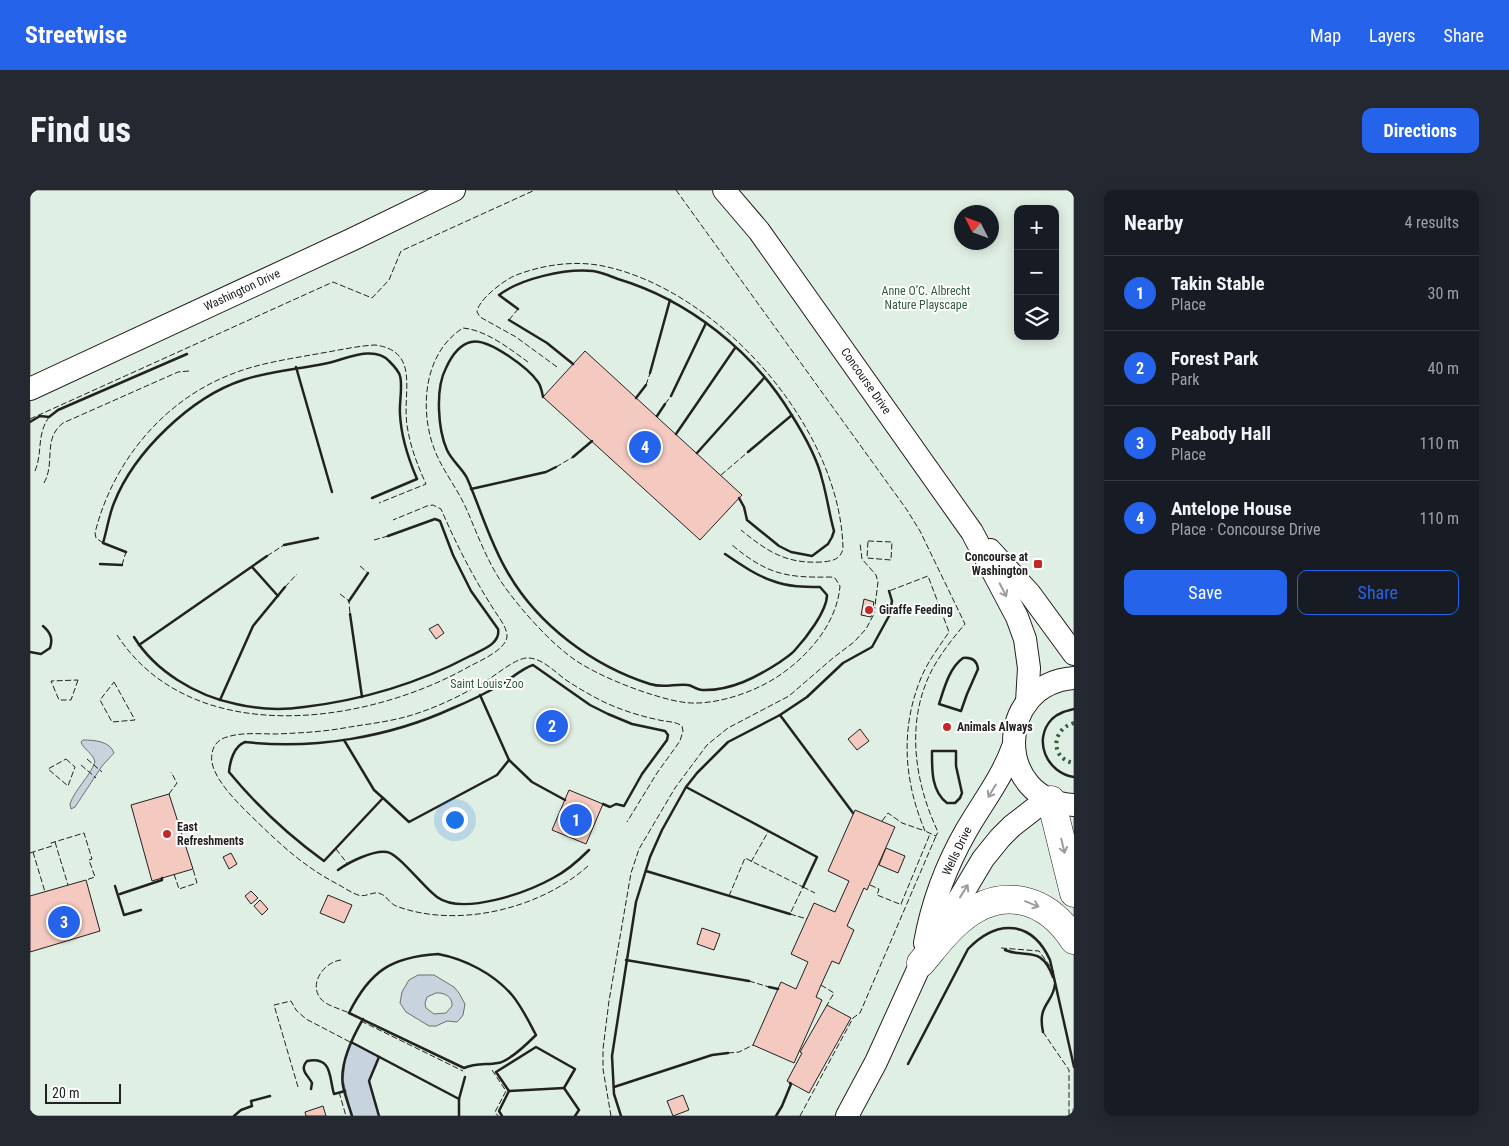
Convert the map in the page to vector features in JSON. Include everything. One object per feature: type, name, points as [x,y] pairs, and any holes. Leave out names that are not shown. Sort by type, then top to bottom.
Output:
[{"type":"main road","points":[[1058,801],[1074,893]]},
{"type":"main road","points":[[921,963],[960,920],[978,908],[994,901],[1019,899],[1034,904],[1059,920],[1074,940]]},
{"type":"street","name":"Washington Drive","points":[[30,389],[351,240],[454,190]]},
{"type":"street","name":"Concourse Drive","points":[[724,190],[759,231],[972,532],[1017,617],[1024,639],[1029,668],[1027,702]]},
{"type":"street","name":"Concourse Drive","points":[[741,190],[759,231]]},
{"type":"street","name":"Concourse Drive","points":[[972,532],[1030,594],[1074,654]]},
{"type":"street","points":[[1058,801],[1030,784],[1021,774],[1013,747],[1015,727],[1018,716],[1027,702],[1045,686],[1059,680],[1074,678]]},
{"type":"street","name":"Wells Drive","points":[[921,963],[935,901],[945,875],[966,830],[1007,765],[1013,747]]},
{"type":"street","name":"Wells Drive","points":[[847,1116],[880,1054],[921,963],[991,847],[1012,826],[1058,801]]},
{"type":"green space","name":"Saint Louis Zoo","points":[[30,190],[1074,190],[1074,1116],[30,1116]]},
{"type":"shaded area","points":[[83,740],[97,741],[105,744],[114,753],[102,766],[75,807],[71,809],[72,799],[95,762],[82,745],[81,742]]},
{"type":"shaded area","points":[[418,975],[434,975],[454,987],[465,1004],[463,1015],[457,1022],[447,1021],[436,1026],[429,1026],[406,1012],[400,1003],[402,992],[409,980]],"holes":[[[439,993],[445,994],[451,1000],[452,1006],[446,1013],[434,1014],[426,1008],[425,1003],[427,997]]]},
{"type":"shaded area","points":[[351,1042],[379,1057],[369,1081],[379,1116],[352,1116],[343,1080],[345,1061]]},
{"type":"building","points":[[585,351],[742,495],[700,540],[543,397]]},
{"type":"building","points":[[864,599],[874,602],[871,617],[861,615]]},
{"type":"building","points":[[438,624],[444,633],[436,639],[429,629]]},
{"type":"building","points":[[860,729],[869,741],[857,750],[848,739]]},
{"type":"building","points":[[569,790],[603,804],[586,844],[552,830]]},
{"type":"building","points":[[169,794],[193,869],[152,881],[131,805]]},
{"type":"building","points":[[855,810],[895,827],[867,890],[864,888],[847,926],[854,930],[839,964],[832,961],[821,985],[816,997],[822,1000],[794,1063],[753,1045],[781,982],[796,989],[808,962],[791,954],[814,903],[835,912],[849,881],[828,871]]},
{"type":"building","points":[[886,848],[905,856],[898,873],[879,865]]},
{"type":"building","points":[[231,853],[237,864],[229,869],[223,857]]},
{"type":"building","points":[[86,880],[100,931],[30,952],[30,896]]},
{"type":"building","points":[[251,891],[258,898],[251,904],[245,896]]},
{"type":"building","points":[[328,895],[352,905],[344,923],[320,913]]},
{"type":"building","points":[[260,900],[268,909],[262,915],[254,906]]},
{"type":"building","points":[[702,928],[720,934],[714,950],[697,944]]},
{"type":"building","points":[[827,1005],[851,1018],[809,1093],[787,1081],[802,1053],[800,1052]]},
{"type":"building","points":[[683,1095],[689,1110],[673,1116],[667,1101]]},
{"type":"building","points":[[323,1106],[326,1116],[306,1116],[305,1112]]},
{"type":"hedge","points":[[1074,723],[1066,726],[1061,731],[1056,744],[1061,756],[1074,763]]},
{"type":"fence","points":[[30,419],[333,282],[372,298],[389,280],[401,251],[535,190]]},
{"type":"fence","points":[[676,190],[907,510],[920,531],[965,624],[933,668],[924,688],[919,708],[916,729],[918,771],[923,792],[938,832],[936,836],[925,831]]},
{"type":"fence","points":[[557,367],[516,337],[480,317],[477,312],[478,307],[486,297],[504,282],[524,272],[546,266],[592,264],[647,280],[690,303],[730,334],[766,372],[797,413],[821,458],[837,503],[843,549],[840,556],[832,560],[822,562],[798,561],[778,555],[760,545],[741,530]]},
{"type":"fence","points":[[509,320],[518,309]]},
{"type":"fence","points":[[528,362],[489,336],[463,328],[439,352],[432,367],[426,401],[427,418],[430,435],[438,458],[462,501],[496,574],[527,615],[568,655],[594,671],[629,687],[679,702],[698,703],[730,698],[752,690],[780,675],[801,658],[820,637],[833,613],[838,600],[840,586],[835,578],[831,577],[789,575],[777,572],[744,555],[732,545]]},
{"type":"fence","points":[[103,543],[96,538],[95,533],[114,483],[127,460],[143,439],[161,419],[181,402],[227,376],[250,368],[286,359],[375,345],[389,349],[399,356],[404,365],[407,387],[406,413],[408,433],[414,455],[426,484],[379,503]]},
{"type":"fence","points":[[44,483],[49,467],[53,436],[63,423],[178,372],[189,371]]},
{"type":"fence","points":[[646,385],[650,373]]},
{"type":"fence","points":[[665,404],[671,396]]},
{"type":"fence","points":[[35,471],[39,457],[42,431],[49,417]]},
{"type":"fence","points":[[721,475],[748,452]]},
{"type":"fence","points":[[556,467],[573,457]]},
{"type":"fence","points":[[117,635],[149,672],[189,697],[234,711],[283,716],[333,712],[382,702],[428,686],[480,661],[498,650],[506,641],[507,633],[466,562],[441,509],[433,505],[427,506],[393,520]]},
{"type":"fence","points":[[374,540],[388,536]]},
{"type":"fence","points":[[868,541],[892,542],[891,560],[867,558],[868,541]]},
{"type":"fence","points":[[611,1116],[603,1069],[603,1049],[609,1001],[631,873],[639,849],[675,788],[707,745],[728,728],[789,696],[854,642],[866,629],[874,614],[878,582],[876,575],[862,559],[860,543]]},
{"type":"fence","points":[[267,556],[284,545]]},
{"type":"fence","points":[[122,565],[126,552]]},
{"type":"fence","points":[[360,566],[368,573]]},
{"type":"fence","points":[[285,587],[297,574]]},
{"type":"fence","points":[[882,821],[888,813],[902,823],[925,831],[918,812],[909,774],[907,755],[910,716],[921,678],[949,632],[928,576],[889,591]]},
{"type":"fence","points":[[340,594],[349,601],[350,614]]},
{"type":"fence","points":[[588,866],[546,894],[522,904],[497,911],[471,915],[445,916],[420,913],[396,906],[385,896],[378,893],[361,896],[327,878],[303,862],[249,814],[224,787],[214,770],[212,754],[215,745],[219,741],[233,735],[302,733],[384,722],[409,716],[465,693],[518,660],[528,658],[538,660],[589,694],[617,708],[638,715],[674,722],[682,726],[683,731],[680,741],[657,773],[627,822]]},
{"type":"fence","points":[[78,680],[71,700],[59,700],[51,681],[78,680]]},
{"type":"fence","points":[[114,682],[135,720],[112,722],[100,700],[114,682]]},
{"type":"fence","points":[[66,759],[75,767],[68,786],[48,769],[66,759]]},
{"type":"fence","points":[[87,759],[102,772]]},
{"type":"fence","points":[[81,765],[96,778]]},
{"type":"fence","points":[[169,794],[177,783],[171,772]]},
{"type":"fence","points":[[751,862],[768,832]]},
{"type":"fence","points":[[30,853],[52,846],[51,843],[84,833],[92,859],[89,860],[95,877],[86,880]]},
{"type":"fence","points":[[901,904],[930,834]]},
{"type":"fence","points":[[800,1116],[853,1018],[860,1013],[936,836]]},
{"type":"fence","points":[[55,842],[68,885]]},
{"type":"fence","points":[[336,849],[347,863]]},
{"type":"fence","points":[[33,852],[45,892]]},
{"type":"fence","points":[[729,896],[745,858],[803,887],[790,914],[807,919]]},
{"type":"fence","points":[[174,874],[179,889],[197,883],[193,869]]},
{"type":"fence","points":[[870,885],[879,889],[877,895],[902,905]]},
{"type":"fence","points":[[803,887],[815,893]]},
{"type":"fence","points":[[1001,948],[1039,951],[1054,972]]},
{"type":"fence","points":[[341,960],[324,969],[317,981],[316,987],[321,999],[349,1013]]},
{"type":"fence","points":[[749,981],[769,987]]},
{"type":"fence","points":[[821,985],[834,993],[827,1005]]},
{"type":"fence","points":[[298,1087],[274,1005],[291,1001],[296,1010],[306,1019],[459,1099]]},
{"type":"fence","points":[[361,1021],[463,1071]]},
{"type":"fence","points":[[1043,1032],[1069,1070],[1069,1116]]},
{"type":"fence","points":[[728,1053],[739,1052],[753,1045]]},
{"type":"fence","points":[[492,1070],[506,1091],[495,1112],[498,1116]]},
{"type":"fence","points":[[339,1092],[346,1116]]},
{"type":"wall","points":[[518,309],[499,295],[519,284],[543,276],[569,271],[596,272],[644,288],[669,300],[693,314],[738,349],[776,391],[809,445],[817,462],[824,485],[834,531],[832,537],[828,544],[812,556],[791,552],[779,546],[747,520],[744,507],[739,498]]},
{"type":"wall","points":[[650,373],[670,300]]},
{"type":"wall","points":[[509,320],[547,343],[573,364]]},
{"type":"wall","points":[[671,396],[706,323]]},
{"type":"wall","points":[[543,397],[538,382],[508,355],[487,344],[471,342],[459,349],[446,368],[440,387],[439,409],[447,450],[467,478],[502,562],[520,592],[551,626],[588,655],[629,676],[650,684],[660,686],[688,685],[702,690],[713,690],[733,686],[753,678],[793,652],[810,632],[820,616],[824,609],[827,595],[820,587],[791,586],[766,579],[725,554]]},
{"type":"wall","points":[[676,434],[735,348]]},
{"type":"wall","points":[[30,422],[40,416],[49,417],[58,410],[187,354]]},
{"type":"wall","points":[[126,552],[103,543],[111,512],[123,484],[135,465],[166,429],[204,399],[223,388],[243,380],[264,374],[328,363],[360,354],[383,356],[399,374],[401,380],[400,410],[403,439],[417,479],[372,498]]},
{"type":"wall","points":[[296,367],[332,492]]},
{"type":"wall","points":[[697,453],[764,378]]},
{"type":"wall","points":[[636,398],[646,385]]},
{"type":"wall","points":[[657,416],[665,404]]},
{"type":"wall","points":[[748,452],[792,415]]},
{"type":"wall","points":[[573,457],[592,441]]},
{"type":"wall","points":[[471,489],[546,472],[556,467]]},
{"type":"wall","points":[[134,637],[153,661],[165,671],[206,695],[236,704],[279,709],[326,704],[390,689],[451,666],[493,643],[498,634],[498,629],[471,591],[453,555],[440,521],[435,519],[388,536]]},
{"type":"wall","points":[[284,545],[318,538]]},
{"type":"wall","points":[[139,645],[267,556]]},
{"type":"wall","points":[[100,564],[122,565]]},
{"type":"wall","points":[[252,567],[278,596]]},
{"type":"wall","points":[[349,601],[368,573]]},
{"type":"wall","points":[[220,700],[253,626],[285,587]]},
{"type":"wall","points":[[621,1116],[614,1094],[612,1056],[636,902],[650,857],[662,830],[686,787],[697,773],[728,742],[780,715],[807,697],[843,663],[872,647],[889,616],[892,601],[889,591]]},
{"type":"wall","points":[[350,614],[362,697]]},
{"type":"wall","points":[[30,652],[41,654],[50,648],[51,636],[43,626]]},
{"type":"wall","points":[[963,658],[974,660],[978,669],[961,711],[939,704],[945,685],[954,667],[963,658]]},
{"type":"wall","points":[[344,740],[374,790],[383,798],[324,861],[274,820],[229,772],[235,750],[241,744],[245,742],[271,744],[325,742],[378,734],[404,727],[472,699],[504,683],[522,670],[533,665],[590,705],[632,724],[665,731],[668,735],[667,740],[642,774],[624,806],[616,804],[610,807],[603,804]]},
{"type":"wall","points":[[480,695],[509,760],[532,782],[565,800]]},
{"type":"wall","points":[[1074,709],[1065,711],[1052,719],[1046,727],[1043,736],[1045,754],[1050,762],[1056,769],[1074,777]]},
{"type":"wall","points":[[780,715],[853,813]]},
{"type":"wall","points":[[932,751],[956,751],[956,766],[962,793],[955,803],[947,803],[935,786],[932,751]]},
{"type":"wall","points":[[383,798],[409,822],[497,775],[509,760]]},
{"type":"wall","points":[[686,787],[817,857],[803,887]]},
{"type":"wall","points":[[338,870],[368,855],[387,852],[405,865],[437,897],[448,902],[463,904],[479,903],[512,895],[542,884],[568,869],[589,850]]},
{"type":"wall","points":[[646,871],[790,914]]},
{"type":"wall","points":[[120,894],[162,880],[162,878]]},
{"type":"wall","points":[[115,886],[124,915],[141,910]]},
{"type":"wall","points":[[908,1064],[968,949],[979,939],[991,932],[1014,928],[1034,937],[1043,947],[1050,960],[1074,1067]]},
{"type":"wall","points":[[1005,950],[1039,957],[1044,961],[1053,977]]},
{"type":"wall","points":[[438,954],[469,964],[497,980],[516,1000],[536,1035],[518,1052],[503,1062],[473,1065],[464,1068],[349,1013],[365,986],[384,969],[407,959],[438,954]]},
{"type":"wall","points":[[626,960],[749,981]]},
{"type":"wall","points":[[1043,1032],[1042,1016],[1054,991],[1055,984]]},
{"type":"wall","points":[[769,987],[778,989]]},
{"type":"wall","points":[[352,1116],[343,1086],[343,1069],[351,1043],[363,1019]]},
{"type":"wall","points":[[351,1042],[459,1099]]},
{"type":"wall","points":[[509,1091],[496,1072],[536,1047],[575,1069],[564,1088]]},
{"type":"wall","points":[[614,1087],[712,1055],[728,1053]]},
{"type":"wall","points":[[379,1057],[369,1081],[379,1116]]},
{"type":"wall","points":[[311,1089],[312,1083],[304,1067],[307,1061],[315,1060],[326,1065],[334,1094],[345,1091]]},
{"type":"wall","points":[[459,1116],[459,1099],[465,1077]]},
{"type":"wall","points":[[776,1116],[782,1106],[790,1083]]},
{"type":"wall","points":[[564,1088],[579,1110],[575,1116]]},
{"type":"wall","points":[[509,1091],[564,1088]]},
{"type":"wall","points":[[502,1116],[499,1111],[509,1091]]},
{"type":"wall","points":[[234,1116],[241,1110],[252,1106],[251,1101],[270,1096]]},
{"type":"wall","points":[[1073,1116],[1074,1109]]},
{"type":"place","name":"Antelope House","points":[[645,447]]},
{"type":"place","name":"Concourse at Washington","points":[[1038,564]]},
{"type":"place","name":"Giraffe Feeding","points":[[869,610]]},
{"type":"place","name":"Forest Park","points":[[552,726]]},
{"type":"place","name":"Animals Always","points":[[947,727]]},
{"type":"place","name":"Takin Stable","points":[[576,820]]},
{"type":"place","name":"East Refreshments","points":[[167,834]]},
{"type":"place","name":"Peabody Hall","points":[[64,922]]},
{"type":"park label","name":"Anne O’C. Albrecht Nature Playscape","points":[[926,298]]}]
